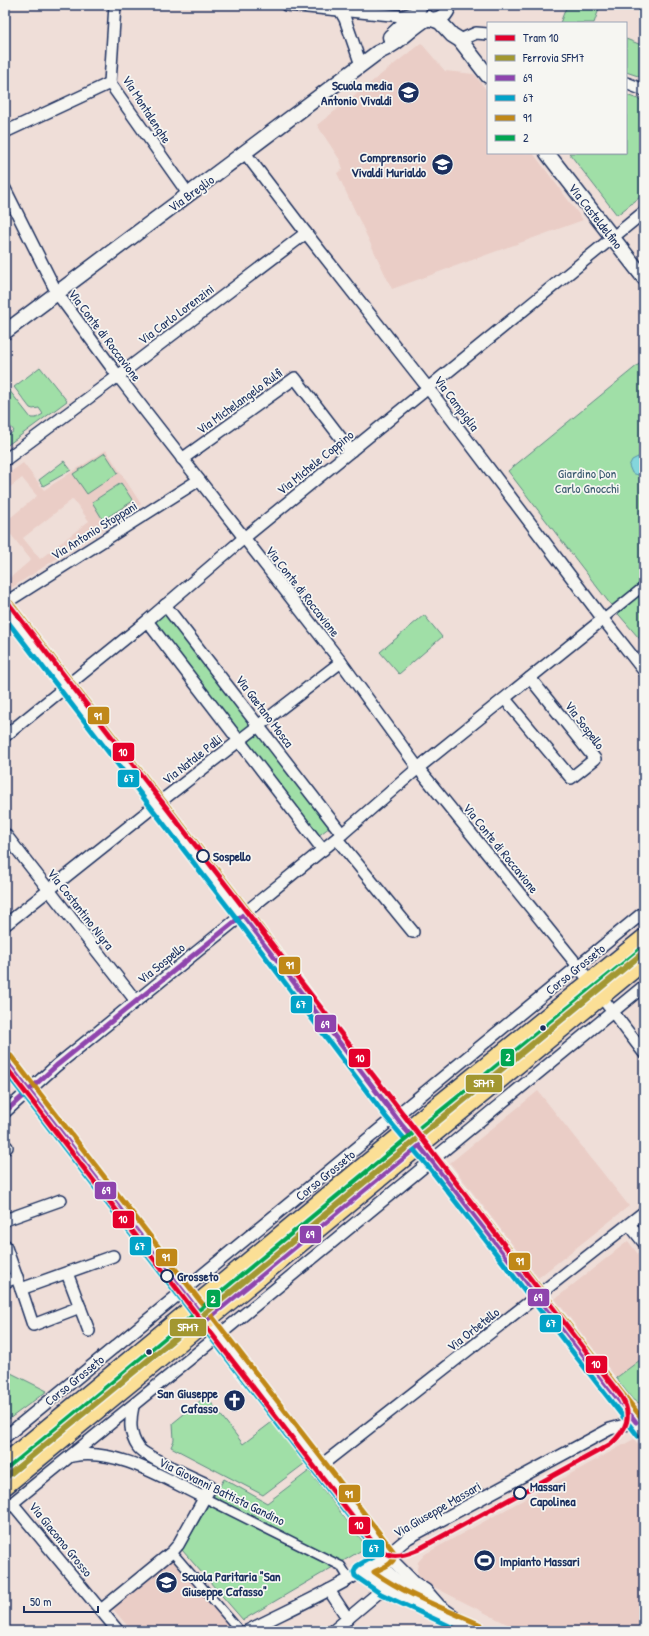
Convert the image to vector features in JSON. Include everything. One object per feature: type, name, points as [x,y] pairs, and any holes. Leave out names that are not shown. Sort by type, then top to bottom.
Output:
[{"type":"main road","name":"Corso Grosseto","points":[[5,1463],[194,1305],[644,938]]},
{"type":"main road","points":[[5,1486],[644,961]]},
{"type":"street","name":"Via Montalenghe","points":[[115,5],[110,84],[189,195]]},
{"type":"street","points":[[286,5],[402,16],[423,13],[440,22],[452,35],[460,40],[487,75]]},
{"type":"street","points":[[448,7],[458,30],[460,40]]},
{"type":"street","name":"Via Breglio","points":[[5,332],[361,65],[377,52],[385,41],[423,13],[442,17],[448,7]]},
{"type":"street","points":[[340,10],[346,19],[361,65]]},
{"type":"street","points":[[460,40],[476,33],[487,34]]},
{"type":"street","points":[[5,132],[110,84]]},
{"type":"street","points":[[627,84],[644,90]]},
{"type":"street","name":"Via Campiglia","points":[[245,153],[428,388],[644,671]]},
{"type":"street","name":"Via Casteldelfino","points":[[548,154],[644,278]]},
{"type":"street","name":"Via Conte di Roccavione","points":[[5,189],[57,293],[118,376],[341,662],[418,768],[578,966],[644,1053]]},
{"type":"street","name":"Via Michele Coppino","points":[[5,736],[166,605],[244,538],[644,212]]},
{"type":"street","name":"Via Carlo Lorenzini","points":[[5,460],[306,233]]},
{"type":"street","name":"Via Michelangelo Rulfi","points":[[182,459],[295,378],[351,451]]},
{"type":"street","name":"Via Antonio Stoppani","points":[[5,603],[199,480]]},
{"type":"street","name":"Via Sospello","points":[[5,1112],[56,1066],[323,850],[418,768],[644,586]]},
{"type":"street","name":"Via Gaetano Mosca","points":[[166,605],[259,726],[339,836]]},
{"type":"street","points":[[5,607],[243,915],[395,1117],[537,1296],[640,1420],[644,1432]]},
{"type":"street","points":[[147,620],[323,850]]},
{"type":"street","name":"Via Natale Palli","points":[[5,925],[157,804],[341,662]]},
{"type":"street","name":"Via Sospello","points":[[505,698],[571,778],[595,759],[530,678]]},
{"type":"street","name":"Via Costantino Nigra","points":[[5,834],[136,1001]]},
{"type":"street","points":[[339,836],[413,932]]},
{"type":"street","name":"Corso Grosseto","points":[[5,1437],[644,912]]},
{"type":"street","points":[[8,1506],[72,1456],[644,986]]},
{"type":"street","points":[[5,1060],[319,1467],[383,1558],[426,1590],[440,1606],[478,1631]]},
{"type":"street","points":[[5,1220],[61,1200]]},
{"type":"street","name":"Via Orbetello","points":[[319,1467],[644,1212]]},
{"type":"street","points":[[629,1224],[644,1243]]},
{"type":"street","points":[[5,1245],[33,1325],[80,1307]]},
{"type":"street","points":[[21,1289],[113,1256]]},
{"type":"street","points":[[67,1273],[89,1331]]},
{"type":"street","points":[[5,1282],[17,1277]]},
{"type":"street","name":"Via Giovanni Battista Gandino","points":[[133,1406],[130,1422],[131,1432],[139,1449],[211,1486],[205,1498]]},
{"type":"street","name":"Via Giuseppe Massari","points":[[247,1631],[349,1579],[383,1558],[408,1538],[610,1429],[640,1420]]},
{"type":"street","name":"Via Giovanni Battista Gandino","points":[[72,1456],[91,1454],[129,1461],[341,1566],[349,1579]]},
{"type":"street","points":[[101,1610],[172,1552],[178,1545],[205,1498]]},
{"type":"street","name":"Via Giacomo Grosso","points":[[8,1506],[118,1631]]},
{"type":"street","points":[[172,1552],[240,1631]]},
{"type":"street","points":[[361,1572],[384,1588],[433,1612],[467,1625]]},
{"type":"street","points":[[333,1631],[384,1588]]},
{"type":"street","points":[[329,1590],[348,1619]]},
{"type":"shaded area","name":"Comprensorio Vivaldi Murialdo","points":[[421,43],[445,71],[474,74],[487,91],[487,154],[534,154],[583,220],[392,289],[337,173],[343,169],[340,160],[317,125]]},
{"type":"shaded area","points":[[106,450],[141,504],[8,590],[5,587],[5,569],[11,577],[31,560],[5,527],[5,522],[37,496],[22,478],[5,491],[5,476],[23,463],[44,490]],"holes":[[[73,499],[89,521],[40,559],[23,538]]]},
{"type":"shaded area","points":[[538,1091],[629,1206],[538,1278],[450,1163]]},
{"type":"shaded area","points":[[628,1241],[644,1262],[644,1357],[616,1378],[555,1299]]},
{"type":"shaded area","points":[[634,1439],[644,1452],[644,1623],[629,1631],[521,1631],[426,1583],[419,1576],[417,1570],[418,1562],[425,1554]]},
{"type":"shaded area","name":"Scuola Paritaria \"San Giuseppe Cafasso\"","points":[[171,1559],[231,1628],[226,1631],[132,1631],[112,1608]]},
{"type":"green space","points":[[567,5],[588,5],[599,9],[594,22],[560,22]]},
{"type":"green space","points":[[627,39],[644,46],[644,78],[627,72]]},
{"type":"green space","points":[[627,95],[644,101],[644,194],[617,215],[570,154],[627,154]]},
{"type":"green space","name":"Giardino Don Carlo Gnocchi","points":[[644,360],[644,644],[614,609],[508,471]]},
{"type":"green space","points":[[40,367],[67,401],[5,447],[5,431],[9,435],[14,431],[8,423],[5,425],[5,393],[9,390],[31,418],[36,418],[43,414],[39,408],[30,408],[14,387]]},
{"type":"green space","points":[[105,453],[118,473],[87,494],[73,474]]},
{"type":"green space","points":[[64,461],[71,470],[43,486],[39,480]]},
{"type":"green space","points":[[121,483],[133,501],[103,520],[92,502]]},
{"type":"green space","points":[[165,605],[334,824],[314,839],[147,621]]},
{"type":"green space","points":[[424,615],[442,637],[399,674],[380,652]]},
{"type":"green space","points":[[644,1357],[644,1402],[641,1404],[633,1400],[616,1378]]},
{"type":"green space","points":[[5,1370],[47,1391],[5,1422]]},
{"type":"green space","points":[[206,1396],[243,1444],[272,1422],[304,1464],[263,1495],[171,1447],[174,1440],[173,1423]]},
{"type":"green space","points":[[309,1471],[367,1547],[243,1620],[182,1550],[224,1479],[267,1503]]},
{"type":"water","points":[[638,457],[644,459],[644,473],[638,475],[632,473],[629,466],[632,460]]},
{"type":"tram line","name":"10","points":[[5,599],[621,1396],[627,1410],[626,1422],[621,1433],[611,1444],[417,1550],[402,1555],[391,1555],[386,1553],[375,1545],[370,1539],[5,1066]]},
{"type":"rail line","name":"SFM7","points":[[5,1478],[644,952]]},
{"type":"transit line","name":"91","points":[[11,603],[249,911],[397,1109],[442,1162],[644,1421]]},
{"type":"transit line","name":"67","points":[[5,618],[237,919],[386,1117],[431,1170],[638,1436]]},
{"type":"transit line","name":"69","points":[[5,1112],[56,1066],[243,915],[401,1124],[436,1166],[636,1422]]},
{"type":"transit line","name":"2","points":[[9,1468],[410,1136],[644,947]]},
{"type":"transit line","name":"91","points":[[11,1056],[394,1552],[395,1556],[392,1562],[374,1572],[412,1595],[481,1625]]},
{"type":"transit line","name":"69","points":[[5,1060],[206,1321]]},
{"type":"transit line","name":"67","points":[[5,1071],[378,1554],[357,1566],[354,1572],[355,1576],[381,1594],[460,1631]]},
{"type":"transit line","name":"69","points":[[203,1323],[418,1146]]},
{"type":"place","name":"Scuola media Antonio Vivaldi","points":[[408,92]]},
{"type":"place","name":"Comprensorio Vivaldi Murialdo","points":[[442,164]]},
{"type":"place","name":"Sospello","points":[[203,856]]},
{"type":"place","name":"Grosseto","points":[[167,1276]]},
{"type":"place","name":"San Giuseppe Cafasso","points":[[234,1400]]},
{"type":"place","name":"Massari Capolinea","points":[[520,1493]]},
{"type":"place","name":"Impianto Massari","points":[[485,1561]]},
{"type":"place","name":"Scuola Paritaria \"San Giuseppe Cafasso\"","points":[[167,1583]]}]
